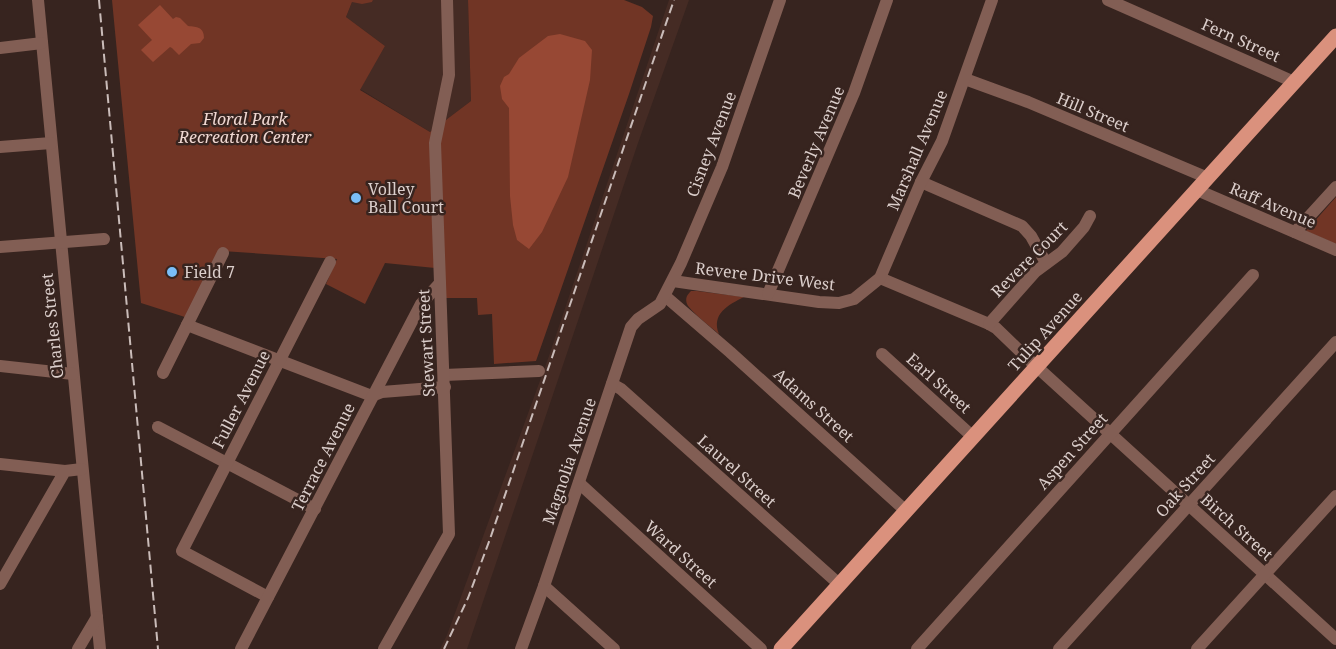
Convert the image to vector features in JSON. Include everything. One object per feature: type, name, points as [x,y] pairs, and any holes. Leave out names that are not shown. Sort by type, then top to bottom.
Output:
[{"type":"main road","name":"Tulip Avenue","points":[[781,649],[1336,36]]},
{"type":"street","name":"Charles Street","points":[[38,0],[100,649]]},
{"type":"street","name":"Stewart Street","points":[[384,649],[449,536],[435,143],[449,75],[447,0]]},
{"type":"street","name":"Cisney Avenue","points":[[665,296],[722,167],[780,0]]},
{"type":"street","name":"Beverly Avenue","points":[[768,294],[850,103],[887,0]]},
{"type":"street","name":"Marshall Avenue","points":[[880,278],[921,182],[942,141],[992,0]]},
{"type":"street","name":"Fern Street","points":[[1108,0],[1294,82]]},
{"type":"street","points":[[0,48],[42,44]]},
{"type":"street","name":"Hill Street","points":[[964,79],[1028,102],[1208,178]]},
{"type":"street","points":[[0,147],[51,143]]},
{"type":"street","points":[[921,182],[1023,226],[1046,263]]},
{"type":"street","points":[[1295,232],[1336,187]]},
{"type":"street","name":"Raff Avenue","points":[[1197,190],[1336,250]]},
{"type":"street","name":"Revere Court","points":[[989,324],[1035,272],[1062,252],[1084,227],[1090,216]]},
{"type":"street","points":[[0,247],[105,239]]},
{"type":"street","points":[[163,373],[223,253]]},
{"type":"street","name":"Fuller Avenue","points":[[268,597],[182,551],[330,262]]},
{"type":"street","name":"Aspen Street","points":[[917,649],[1253,275]]},
{"type":"street","points":[[880,278],[989,324],[1037,367]]},
{"type":"street","name":"Revere Drive West","points":[[673,281],[839,303],[854,298],[880,278]]},
{"type":"street","name":"Terrace Avenue","points":[[241,649],[421,304],[440,283]]},
{"type":"street","name":"Adams Street","points":[[665,296],[906,511]]},
{"type":"street","name":"Magnolia Avenue","points":[[521,649],[633,324],[657,306],[665,296]]},
{"type":"street","points":[[187,325],[372,396],[382,392],[445,381],[539,371]]},
{"type":"street","name":"Oak Street","points":[[1059,649],[1336,342]]},
{"type":"street","name":"Earl Street","points":[[882,354],[973,437]]},
{"type":"street","points":[[0,366],[73,374]]},
{"type":"street","name":"Birch Street","points":[[1037,367],[1336,639]]},
{"type":"street","name":"Laurel Street","points":[[612,384],[621,388],[839,584]]},
{"type":"street","points":[[158,427],[315,509]]},
{"type":"street","points":[[0,464],[65,471],[82,470]]},
{"type":"street","points":[[0,585],[65,471]]},
{"type":"street","name":"Ward Street","points":[[579,483],[761,649]]},
{"type":"street","points":[[1197,649],[1336,496]]},
{"type":"street","points":[[544,586],[614,649]]},
{"type":"street","points":[[78,649],[97,617]]},
{"type":"shaded area","points":[[373,0],[468,0],[471,101],[430,132],[360,89],[385,46],[346,17],[352,2],[372,2]]},
{"type":"shaded area","points":[[669,0],[689,0],[638,143],[467,649],[440,649],[549,356]]},
{"type":"shaded area","points":[[160,5],[173,19],[180,18],[188,26],[201,30],[204,38],[200,43],[191,44],[179,55],[170,47],[153,62],[141,50],[152,40],[138,25]]},
{"type":"shaded area","points":[[560,34],[585,41],[592,50],[590,80],[568,177],[542,232],[529,249],[517,240],[513,225],[510,196],[509,108],[502,99],[500,86],[519,58],[548,36]]},
{"type":"green space","name":"Floral Park Recreation Center","points":[[112,0],[373,0],[362,4],[352,2],[346,17],[385,46],[360,90],[430,132],[471,101],[468,0],[624,0],[642,7],[653,16],[629,94],[536,361],[494,364],[492,314],[478,315],[477,298],[445,298],[435,268],[385,263],[365,304],[326,284],[337,259],[222,251],[188,318],[141,303]]},
{"type":"green space","points":[[1336,197],[1336,244],[1306,231]]},
{"type":"green space","points":[[691,291],[744,297],[722,311],[717,321],[719,334],[687,304],[686,298]]},
{"type":"railway","points":[[99,0],[158,649]]},
{"type":"railway","points":[[444,649],[468,598],[490,539],[674,0]]},
{"type":"place","name":"Volley Ball Court","points":[[356,198]]},
{"type":"place","name":"Field 7","points":[[172,272]]}]
